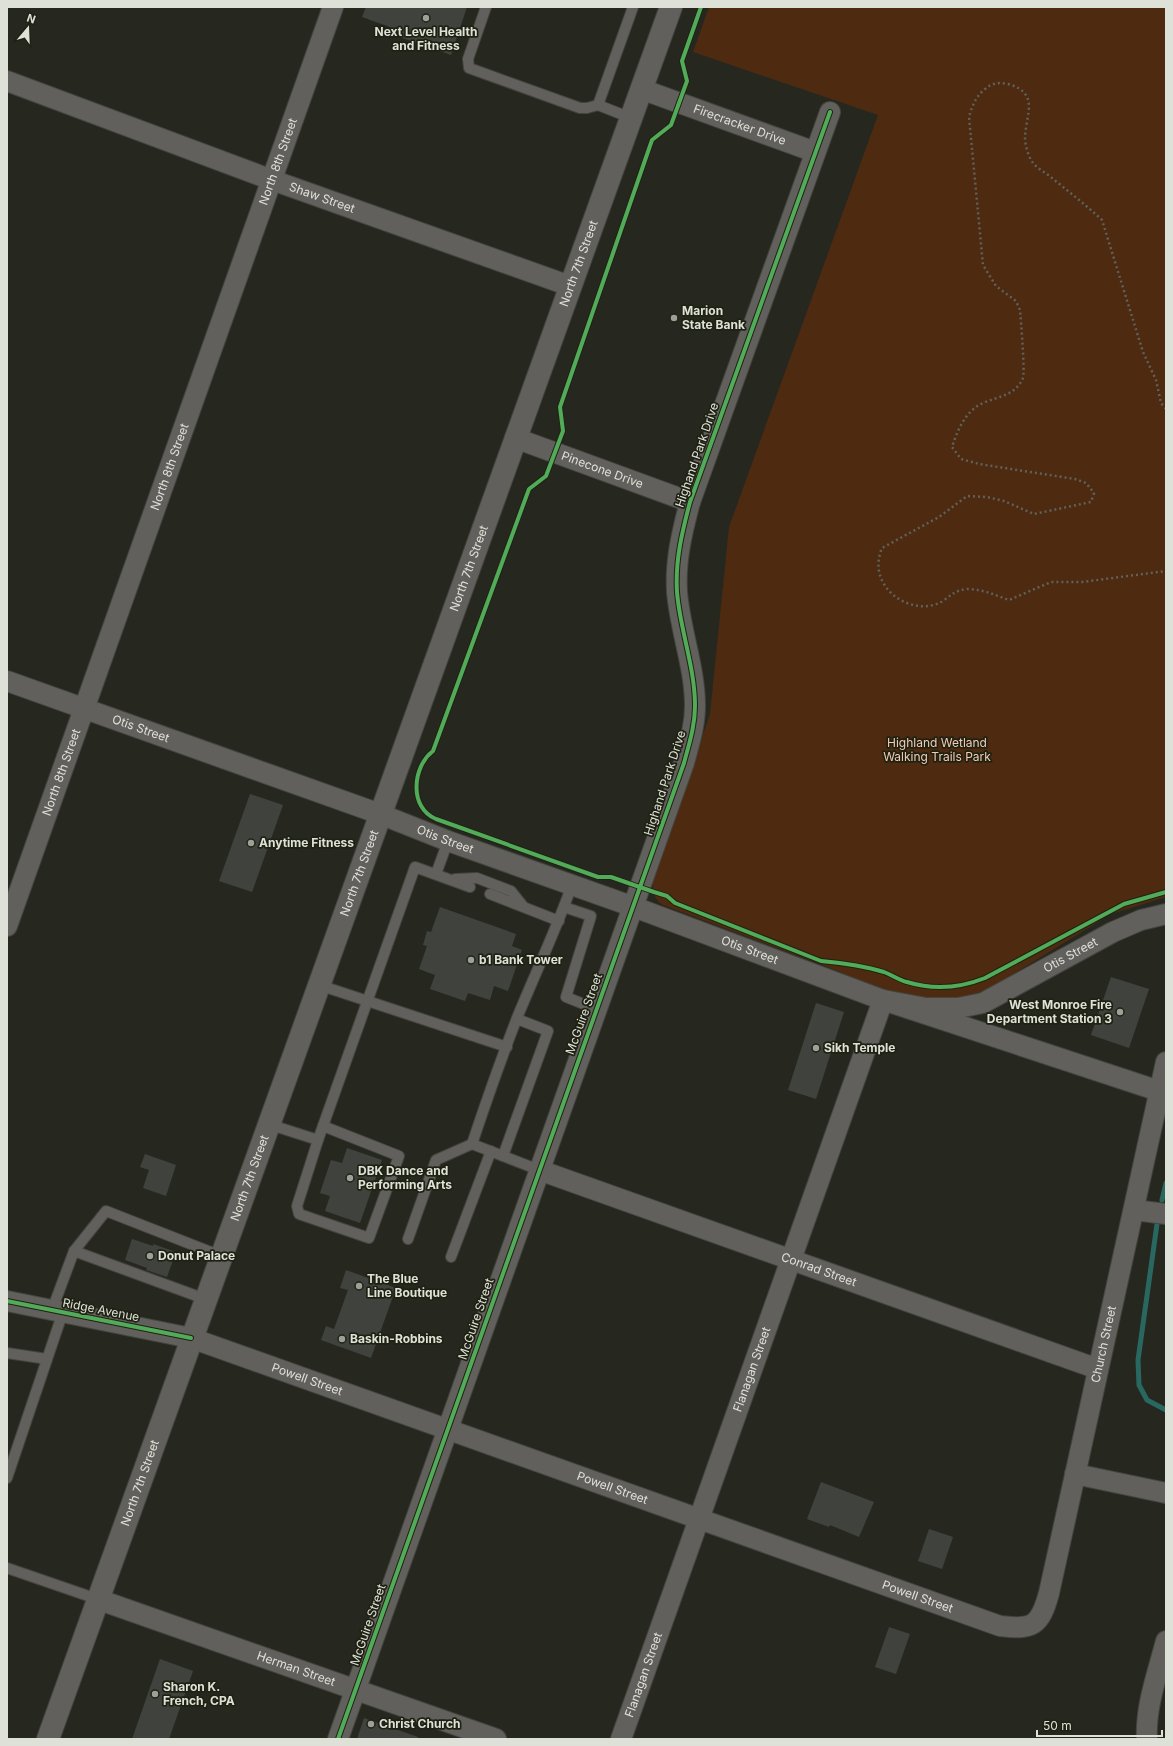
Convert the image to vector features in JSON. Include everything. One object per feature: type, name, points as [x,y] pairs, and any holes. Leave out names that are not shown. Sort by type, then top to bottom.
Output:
[{"type":"main road","name":"North 7th Street","points":[[48,1739],[205,1298],[671,7]]},
{"type":"street","name":"North 8th Street","points":[[7,926],[333,7]]},
{"type":"street","name":"Shaw Street","points":[[7,81],[272,180],[570,286]]},
{"type":"street","name":"Firecracker Drive","points":[[641,89],[815,152]]},
{"type":"street","name":"Highand Park Drive","points":[[634,907],[684,763],[694,722],[695,706],[693,685],[678,600],[677,570],[680,541],[690,502],[830,112]]},
{"type":"street","name":"Pinecone Drive","points":[[515,438],[690,502]]},
{"type":"street","name":"Otis Street","points":[[7,681],[380,814],[448,841],[634,907],[883,1000],[1159,1091]]},
{"type":"street","name":"McGuire Street","points":[[338,1739],[596,1009],[634,907]]},
{"type":"street","name":"Otis Street","points":[[883,1000],[926,1008],[958,1008],[983,1004],[1113,932],[1141,920],[1166,914]]},
{"type":"street","name":"Flanagan Street","points":[[621,1739],[883,1000]]},
{"type":"street","name":"Church Street","points":[[1035,1624],[1044,1611],[1166,1062]]},
{"type":"street","name":"Conrad Street","points":[[539,1170],[1098,1369]]},
{"type":"street","points":[[1134,1210],[1166,1214]]},
{"type":"street","name":"Ridge Avenue","points":[[7,1301],[191,1338]]},
{"type":"street","name":"Powell Street","points":[[191,1338],[1000,1626],[1020,1629],[1035,1624]]},
{"type":"street","points":[[1075,1474],[1166,1493]]},
{"type":"street","name":"Herman Street","points":[[97,1599],[496,1739]]},
{"type":"street","points":[[1147,1739],[1146,1728],[1166,1640]]},
{"type":"lane","points":[[486,7],[468,59],[469,68],[580,108],[598,105],[631,118]]},
{"type":"lane","points":[[598,105],[633,7]]},
{"type":"lane","points":[[436,874],[448,841]]},
{"type":"lane","points":[[323,1126],[399,1156],[369,1238],[299,1214],[297,1206],[318,1140],[415,867],[470,887]]},
{"type":"lane","points":[[451,879],[477,878],[511,891],[523,906]]},
{"type":"lane","points":[[472,1144],[491,1087],[517,1019],[559,921],[572,886]]},
{"type":"lane","points":[[490,894],[559,921]]},
{"type":"lane","points":[[564,907],[591,916],[566,997],[596,1009]]},
{"type":"lane","points":[[318,985],[507,1047]]},
{"type":"lane","points":[[503,1156],[548,1031],[517,1019]]},
{"type":"lane","points":[[268,1124],[318,1140]]},
{"type":"lane","points":[[408,1239],[436,1160],[472,1144],[539,1170]]},
{"type":"lane","points":[[451,1257],[492,1152]]},
{"type":"lane","points":[[7,1478],[47,1359],[74,1251],[106,1211],[221,1256]]},
{"type":"lane","points":[[74,1251],[205,1298]]},
{"type":"lane","points":[[7,1353],[47,1359]]},
{"type":"lane","points":[[7,1568],[97,1599]]},
{"type":"path","points":[[1166,409],[1161,402],[1156,380],[1143,352],[1102,220],[1090,208],[1034,163],[1027,151],[1025,137],[1030,111],[1030,102],[1024,92],[1014,86],[1003,83],[996,83],[988,86],[980,92],[969,117],[983,265],[996,286],[1016,301],[1020,310],[1023,377],[1015,391],[982,403],[969,414],[960,426],[952,448],[961,458],[979,464],[1074,479],[1086,483],[1094,493],[1091,502],[1034,514],[1004,501],[987,497],[968,496],[939,517],[882,548],[878,564],[883,582],[895,598],[911,605],[925,606],[942,601],[957,591],[978,589],[1009,600],[1051,582],[1082,582],[1166,571]]},
{"type":"green space","name":"Highland Wetland Walking Trails Park","points":[[709,7],[1166,7],[1166,897],[1111,914],[977,996],[950,1001],[895,995],[823,965],[663,905],[653,891],[653,881],[710,714],[729,527],[878,115],[693,52]]},
{"type":"building","points":[[366,7],[467,7],[451,55],[388,33],[390,27],[362,17]]},
{"type":"building","name":"Anytime Fitness","points":[[250,794],[283,805],[252,892],[219,881]]},
{"type":"building","name":"b1 Bank Tower","points":[[440,907],[516,934],[512,946],[522,950],[508,991],[494,986],[490,1000],[468,993],[465,1001],[430,989],[435,975],[419,969],[427,946],[423,945],[427,931],[431,932]]},
{"type":"building","name":"West Monroe Fire Department Station 3","points":[[1111,977],[1149,989],[1129,1048],[1091,1035]]},
{"type":"building","points":[[816,1003],[844,1012],[816,1099],[788,1090]]},
{"type":"building","name":"DBK Dance and Performing Arts","points":[[347,1148],[382,1160],[360,1223],[325,1211],[330,1196],[320,1193],[331,1160],[342,1163]]},
{"type":"building","points":[[145,1154],[176,1165],[166,1196],[143,1188],[149,1170],[140,1167]]},
{"type":"building","name":"Donut Palace","points":[[132,1239],[176,1252],[167,1277],[146,1270],[147,1268],[125,1260]]},
{"type":"building","points":[[346,1270],[396,1288],[371,1358],[321,1340],[326,1326],[334,1329],[348,1290],[340,1288]]},
{"type":"building","points":[[821,1482],[874,1502],[859,1537],[830,1525],[829,1527],[807,1519]]},
{"type":"building","points":[[929,1529],[953,1537],[942,1569],[918,1561]]},
{"type":"building","points":[[889,1627],[910,1634],[896,1674],[875,1667]]},
{"type":"building","points":[[160,1659],[193,1671],[169,1739],[132,1739]]},
{"type":"building","name":"Christ Church","points":[[364,1718],[418,1737],[418,1739],[357,1739]]},
{"type":"waterway","points":[[1162,1200],[1166,1183]]},
{"type":"waterway","points":[[1157,1224],[1138,1360],[1139,1385],[1147,1400],[1166,1410]]},
{"type":"cycle path","points":[[701,7],[682,61],[687,81],[671,125],[652,140],[560,407],[563,431],[546,476],[529,489],[433,751],[426,758],[421,767],[416,787],[421,806],[427,814],[436,819],[598,877],[611,877],[667,896],[675,903],[821,961],[869,968],[884,972],[917,985],[937,987],[956,986],[985,978],[1124,904],[1166,892]]},
{"type":"cycle path","points":[[338,1739],[684,763],[690,742],[695,713],[693,677],[681,620],[677,592],[678,558],[684,524],[690,502],[830,112]]},
{"type":"cycle path","points":[[7,1301],[191,1338]]},
{"type":"place","name":"Next Level Health and Fitness","points":[[426,18]]},
{"type":"place","name":"Marion State Bank","points":[[674,318]]},
{"type":"place","name":"Anytime Fitness","points":[[251,843]]},
{"type":"place","name":"b1 Bank Tower","points":[[471,960]]},
{"type":"place","name":"West Monroe Fire Department Station 3","points":[[1120,1012]]},
{"type":"place","name":"Sikh Temple","points":[[816,1048]]},
{"type":"place","name":"DBK Dance and Performing Arts","points":[[350,1178]]},
{"type":"place","name":"Donut Palace","points":[[150,1256]]},
{"type":"place","name":"The Blue Line Boutique","points":[[359,1286]]},
{"type":"place","name":"Baskin-Robbins","points":[[342,1339]]},
{"type":"place","name":"Sharon K. French, CPA","points":[[155,1694]]},
{"type":"place","name":"Christ Church","points":[[371,1724]]}]
